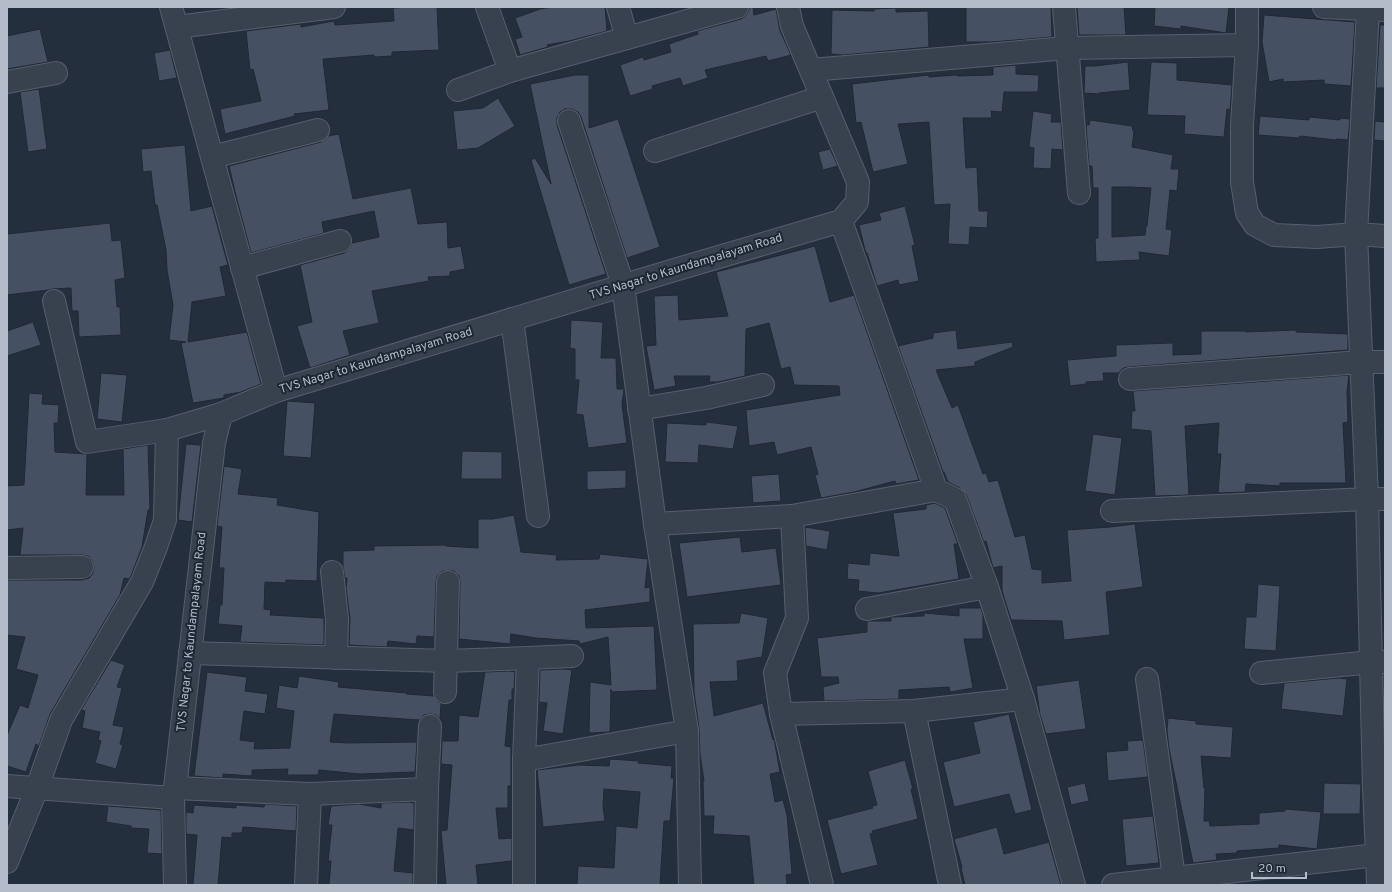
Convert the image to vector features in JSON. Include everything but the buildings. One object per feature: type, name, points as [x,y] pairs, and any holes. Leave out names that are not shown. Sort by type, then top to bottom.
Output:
[{"type":"street","points":[[276,391],[174,17],[334,7]]},
{"type":"street","points":[[487,7],[510,71]]},
{"type":"street","points":[[618,7],[627,38]]},
{"type":"street","points":[[458,90],[510,71],[737,7]]},
{"type":"street","points":[[788,7],[792,26],[858,182],[857,202],[841,221],[936,490]]},
{"type":"street","points":[[1064,7],[1079,193]]},
{"type":"street","points":[[1247,7],[1247,45],[1242,125],[1242,182],[1246,213],[1255,225],[1274,235],[1317,237],[1356,234],[1385,236]]},
{"type":"street","points":[[1324,7],[1376,10],[1356,234],[1361,362],[1376,499],[1380,788],[1377,855],[1378,885]]},
{"type":"street","points":[[811,70],[1067,48],[1247,45]]},
{"type":"street","points":[[7,82],[56,73]]},
{"type":"street","points":[[655,151],[822,97]]},
{"type":"street","points":[[569,121],[623,285],[655,524],[687,731],[690,885]]},
{"type":"street","points":[[212,157],[318,130]]},
{"type":"street","name":"TVS Nagar to Kaundampalayam Road","points":[[175,885],[174,793],[214,442],[221,414],[276,391],[623,285],[841,221]]},
{"type":"street","points":[[242,268],[340,241]]},
{"type":"street","points":[[54,301],[87,442],[167,430],[221,414]]},
{"type":"street","points":[[512,319],[538,516]]},
{"type":"street","points":[[1130,379],[1361,362],[1385,362]]},
{"type":"street","points":[[639,409],[706,398],[763,386]]},
{"type":"street","points":[[7,862],[37,788],[61,720],[142,582],[156,547],[165,520],[167,430]]},
{"type":"street","points":[[655,524],[792,516],[936,490],[955,499],[987,587],[1023,699],[1074,885]]},
{"type":"street","points":[[1112,511],[1376,499]]},
{"type":"street","points":[[792,516],[797,618],[776,673],[781,714],[822,885]]},
{"type":"street","points":[[7,568],[82,567]]},
{"type":"street","points":[[332,572],[337,619],[336,658]]},
{"type":"street","points":[[445,692],[448,582]]},
{"type":"street","points":[[867,609],[987,587]]},
{"type":"street","points":[[190,653],[446,661],[572,656]]},
{"type":"street","points":[[524,885],[524,760],[528,658]]},
{"type":"street","points":[[1261,673],[1378,662]]},
{"type":"street","points":[[1147,679],[1174,878]]},
{"type":"street","points":[[781,714],[914,711],[1023,699]]},
{"type":"street","points":[[914,711],[950,885]]},
{"type":"street","points":[[425,885],[430,726]]},
{"type":"street","points":[[524,760],[687,731]]},
{"type":"street","points":[[7,786],[174,793],[310,794],[427,788]]},
{"type":"street","points":[[306,885],[310,794]]},
{"type":"street","points":[[1113,885],[1377,855]]}]
